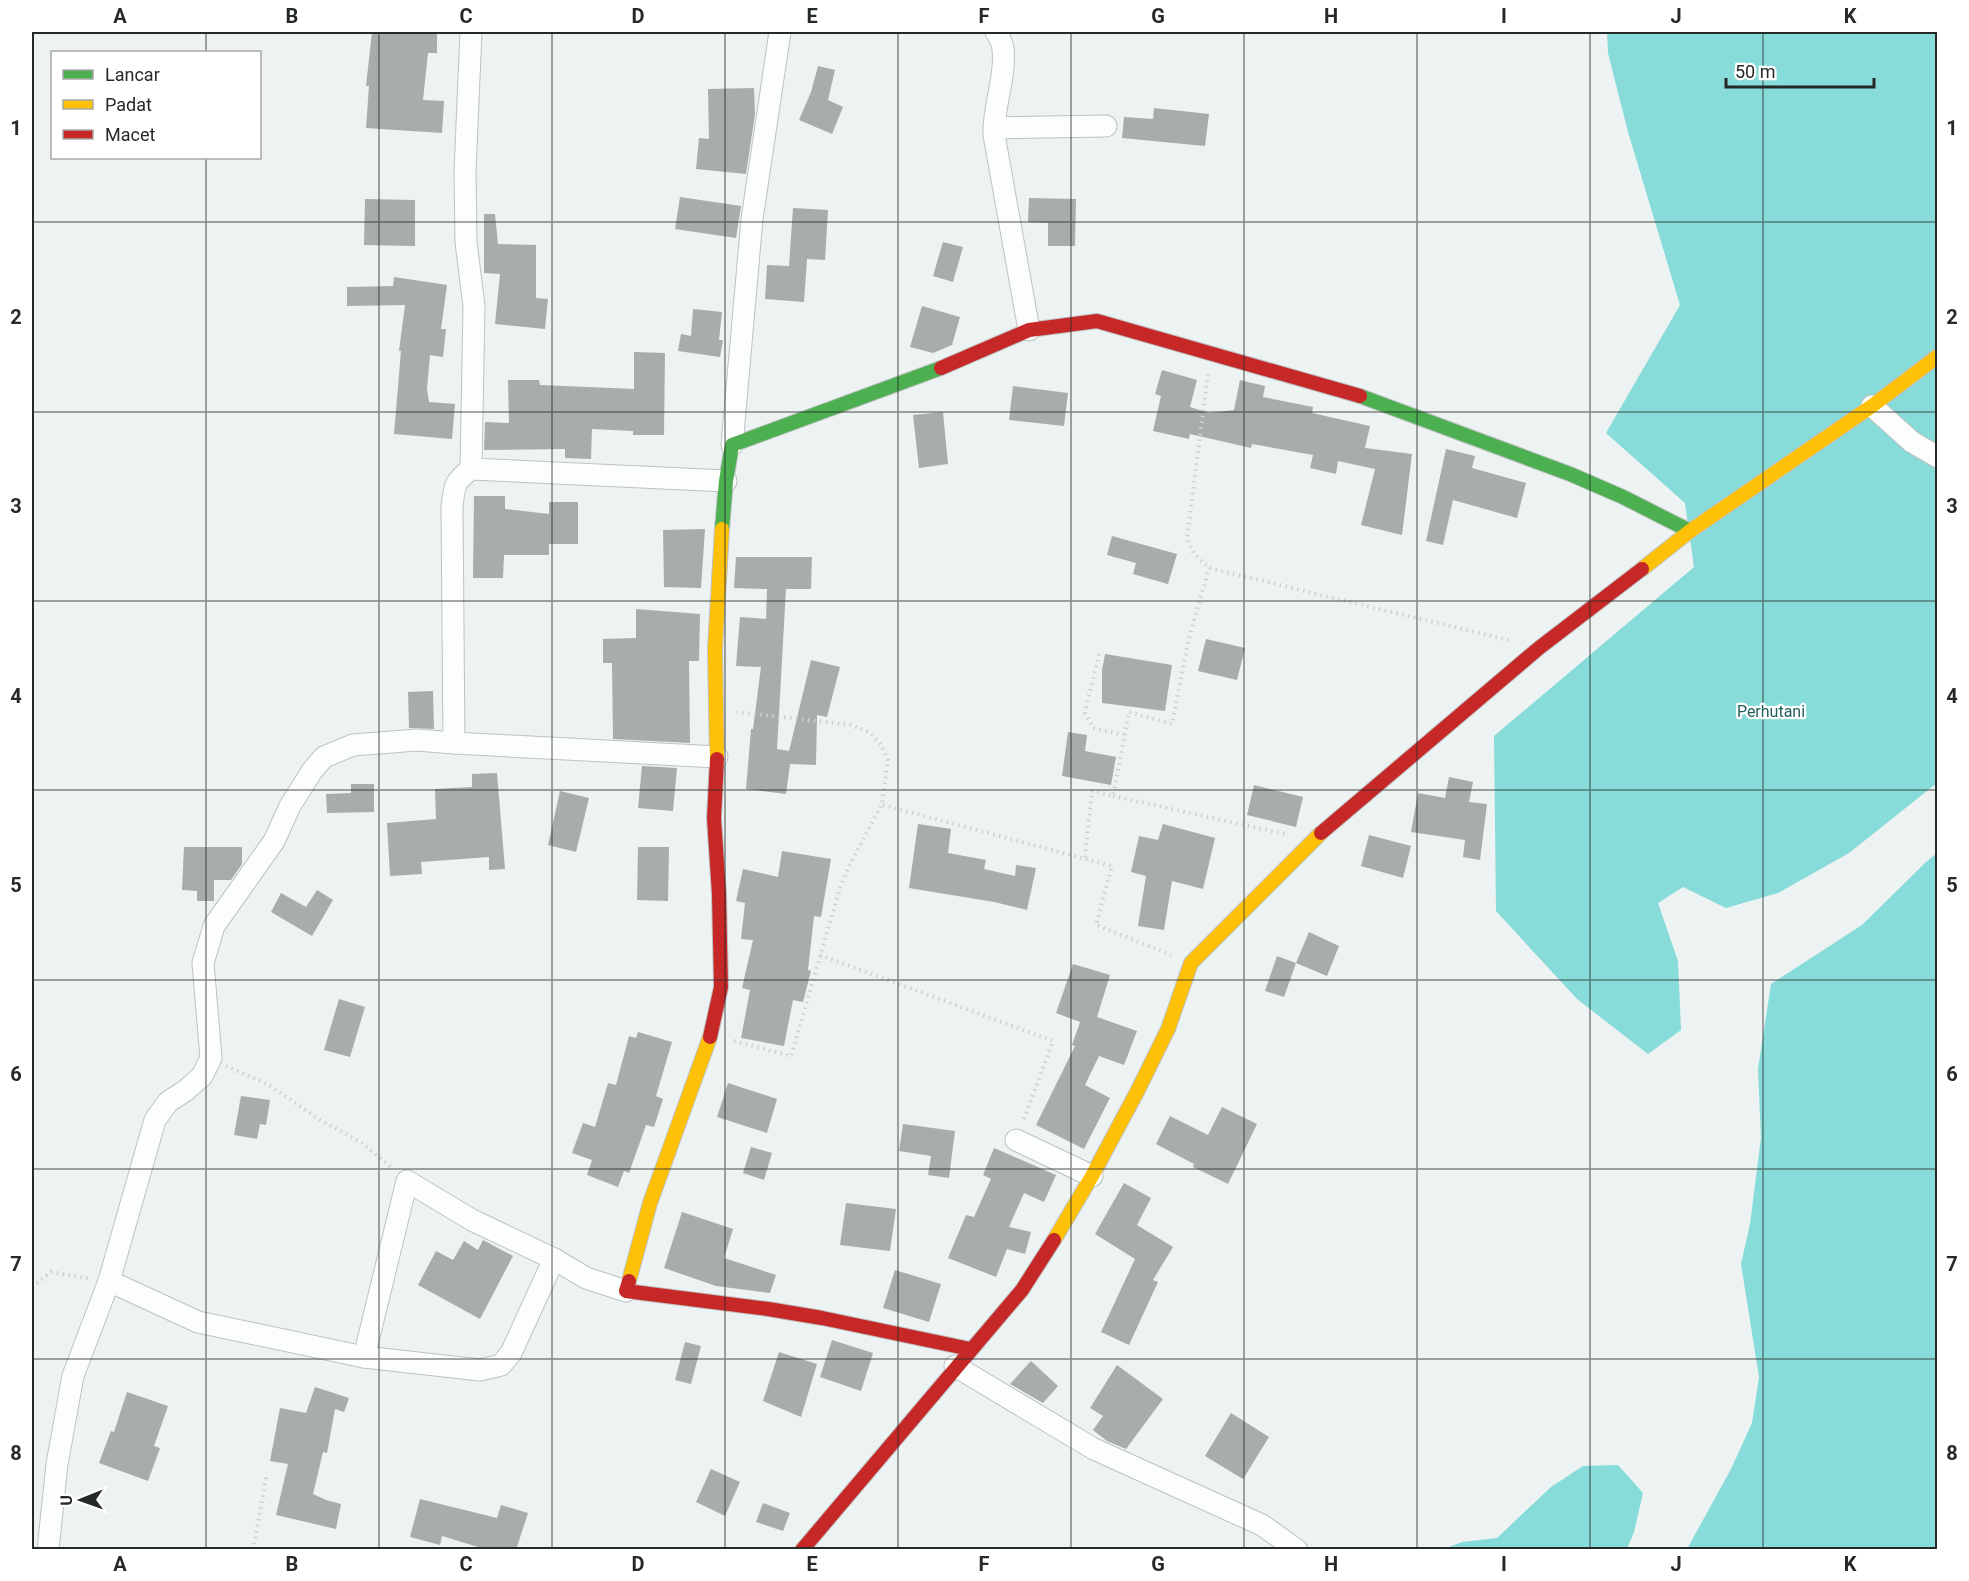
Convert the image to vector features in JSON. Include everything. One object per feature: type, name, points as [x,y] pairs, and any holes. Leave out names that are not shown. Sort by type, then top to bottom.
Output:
[{"type":"street","points":[[471,32],[465,171],[466,242],[474,306],[471,469]]},
{"type":"street","points":[[626,1292],[650,1203],[711,1035],[721,987],[719,894],[714,818],[717,757],[715,649],[719,558],[726,481],[732,446],[752,219],[780,32]]},
{"type":"street","points":[[996,32],[1003,47],[1003,68],[994,128],[1029,330]]},
{"type":"street","points":[[994,128],[1106,126]]},
{"type":"street","points":[[732,446],[929,373],[1029,330],[1096,321],[1355,394],[1570,474],[1623,497],[1690,531]]},
{"type":"street","points":[[802,1550],[1022,1290],[1092,1176],[1167,1029],[1191,963],[1313,840],[1539,648],[1604,600],[1690,531],[1872,406],[1938,356]]},
{"type":"street","points":[[1872,406],[1912,442],[1938,457]]},
{"type":"street","points":[[454,743],[452,508],[457,480],[471,469],[726,481]]},
{"type":"street","points":[[48,1550],[57,1464],[74,1376],[109,1281],[155,1120],[168,1102],[202,1076],[211,1058],[203,963],[214,926],[274,841],[290,806],[312,771],[324,757],[353,745],[417,740],[717,757]]},
{"type":"street","points":[[1016,1140],[1092,1176]]},
{"type":"street","points":[[364,1357],[407,1181],[472,1220],[554,1259],[586,1278],[626,1292],[768,1309],[970,1349]]},
{"type":"street","points":[[109,1281],[198,1322],[364,1357],[480,1370],[501,1365],[511,1353],[554,1259]]},
{"type":"street","points":[[956,1366],[1094,1449],[1262,1525],[1297,1550]]},
{"type":"path","points":[[1210,353],[1187,538],[1194,554],[1209,568],[1539,648]]},
{"type":"path","points":[[1113,796],[1129,712],[1172,724],[1188,642],[1209,568]]},
{"type":"path","points":[[1099,654],[1085,713],[1093,728],[1123,735]]},
{"type":"path","points":[[711,1035],[791,1056],[819,955],[848,868],[882,804],[888,760],[881,744],[869,732],[851,725],[716,709]]},
{"type":"path","points":[[1085,857],[1092,791],[1313,840]]},
{"type":"path","points":[[882,804],[1112,866],[1096,925],[1191,963]]},
{"type":"path","points":[[819,955],[1053,1041],[1016,1140]]},
{"type":"path","points":[[211,1058],[269,1085],[320,1120],[362,1143],[407,1181]]},
{"type":"path","points":[[32,1287],[51,1272],[109,1281]]},
{"type":"path","points":[[253,1550],[267,1473]]},
{"type":"green space","name":"Perhutani","points":[[1607,32],[1937,32],[1937,783],[1849,853],[1778,893],[1726,908],[1683,887],[1658,903],[1678,961],[1681,1030],[1648,1054],[1577,999],[1496,911],[1494,736],[1694,567],[1685,503],[1606,433],[1680,305],[1628,132],[1608,53]]},
{"type":"green space","points":[[1937,853],[1937,1549],[1687,1549],[1731,1469],[1752,1423],[1759,1377],[1741,1264],[1750,1224],[1761,1138],[1758,1069],[1771,984],[1862,925]]},
{"type":"green space","points":[[1618,1465],[1643,1493],[1634,1532],[1627,1549],[1444,1549],[1462,1542],[1497,1538],[1551,1487],[1583,1466]]},
{"type":"building","points":[[372,32],[437,32],[437,53],[428,53],[423,100],[444,101],[442,133],[366,128],[369,86],[366,86]]},
{"type":"building","points":[[818,66],[835,70],[828,100],[843,107],[832,134],[799,120],[811,92]]},
{"type":"building","points":[[754,88],[755,114],[746,174],[696,169],[699,138],[709,139],[708,89]]},
{"type":"building","points":[[1154,108],[1209,114],[1205,146],[1122,138],[1124,117],[1153,119]]},
{"type":"building","points":[[680,197],[741,206],[736,238],[675,229]]},
{"type":"building","points":[[1029,198],[1076,199],[1075,246],[1048,246],[1048,223],[1028,222]]},
{"type":"building","points":[[365,199],[415,200],[415,246],[364,245]]},
{"type":"building","points":[[793,208],[828,210],[825,260],[807,259],[804,302],[765,299],[767,265],[789,266]]},
{"type":"building","points":[[484,214],[495,214],[498,244],[536,245],[536,298],[548,299],[545,329],[495,324],[500,274],[484,273]]},
{"type":"building","points":[[943,242],[963,247],[953,282],[933,276]]},
{"type":"building","points":[[394,277],[447,285],[441,329],[446,329],[443,357],[430,355],[427,389],[429,402],[455,404],[452,439],[394,434],[401,351],[399,351],[405,305],[347,306],[347,287],[393,286]]},
{"type":"building","points":[[922,306],[960,317],[952,345],[933,353],[910,347]]},
{"type":"building","points":[[693,309],[722,312],[719,340],[723,340],[720,357],[678,351],[681,334],[691,336]]},
{"type":"building","points":[[634,352],[665,353],[664,435],[633,435],[633,431],[592,429],[591,459],[565,458],[565,449],[484,450],[485,422],[509,423],[508,380],[539,380],[540,385],[634,389]]},
{"type":"building","points":[[1162,370],[1197,380],[1190,407],[1209,413],[1234,410],[1240,380],[1265,386],[1263,397],[1313,407],[1312,413],[1370,426],[1365,448],[1412,454],[1402,535],[1361,525],[1375,469],[1338,461],[1336,474],[1310,468],[1313,455],[1252,444],[1251,448],[1190,434],[1189,439],[1153,431],[1161,396],[1155,394]]},
{"type":"building","points":[[1013,386],[1068,393],[1064,426],[1009,420]]},
{"type":"building","points":[[943,412],[948,464],[919,468],[913,415]]},
{"type":"building","points":[[1446,449],[1475,456],[1472,468],[1526,483],[1517,518],[1453,500],[1443,545],[1426,541]]},
{"type":"building","points":[[474,496],[505,496],[505,509],[549,514],[549,502],[578,502],[578,544],[549,544],[549,555],[504,555],[503,578],[473,578]]},
{"type":"building","points":[[705,529],[701,588],[664,587],[663,530]]},
{"type":"building","points":[[1112,536],[1177,554],[1168,584],[1133,574],[1136,563],[1107,555]]},
{"type":"building","points":[[736,557],[812,557],[811,589],[786,589],[777,749],[789,751],[811,660],[840,667],[827,717],[817,715],[816,765],[790,764],[786,794],[746,789],[751,729],[753,729],[761,667],[736,666],[740,617],[766,619],[767,589],[734,588]]},
{"type":"building","points":[[636,609],[700,614],[699,661],[689,661],[690,743],[613,739],[612,663],[603,663],[603,639],[636,638]]},
{"type":"building","points":[[1206,639],[1245,648],[1237,680],[1198,671]]},
{"type":"building","points":[[1105,654],[1172,665],[1165,711],[1102,703],[1102,670]]},
{"type":"building","points":[[433,691],[434,729],[409,728],[408,692]]},
{"type":"building","points":[[1068,732],[1087,735],[1085,751],[1116,757],[1111,785],[1062,776]]},
{"type":"building","points":[[642,766],[677,768],[673,811],[638,808]]},
{"type":"building","points":[[497,773],[505,869],[489,870],[489,857],[421,862],[422,874],[390,876],[387,823],[436,819],[435,789],[472,787],[472,774]]},
{"type":"building","points":[[1449,777],[1473,782],[1469,802],[1487,804],[1480,860],[1463,857],[1465,840],[1411,832],[1418,793],[1445,798]]},
{"type":"building","points":[[351,784],[374,784],[374,812],[327,813],[326,794],[351,793]]},
{"type":"building","points":[[1254,785],[1303,797],[1296,827],[1247,815]]},
{"type":"building","points":[[560,791],[589,798],[576,852],[548,845]]},
{"type":"building","points":[[918,824],[951,829],[948,853],[986,860],[984,869],[1015,876],[1016,865],[1036,868],[1027,910],[994,902],[909,888]]},
{"type":"building","points":[[1163,824],[1215,838],[1203,889],[1172,881],[1164,930],[1138,926],[1146,876],[1131,872],[1139,836],[1158,840]]},
{"type":"building","points":[[1369,835],[1411,846],[1403,878],[1361,866]]},
{"type":"building","points":[[184,847],[242,847],[242,864],[231,880],[214,880],[214,901],[197,901],[197,891],[182,890]]},
{"type":"building","points":[[638,847],[669,847],[668,901],[637,900]]},
{"type":"building","points":[[782,851],[831,859],[821,917],[814,916],[808,970],[811,971],[803,1002],[793,1000],[784,1046],[741,1038],[750,990],[742,988],[753,940],[741,939],[745,903],[736,901],[743,869],[778,877]]},
{"type":"building","points":[[317,890],[333,900],[312,936],[271,912],[281,893],[306,907]]},
{"type":"building","points":[[1309,932],[1339,946],[1327,976],[1296,963]]},
{"type":"building","points":[[1277,956],[1296,963],[1284,997],[1265,991]]},
{"type":"building","points":[[1073,964],[1110,975],[1097,1017],[1137,1031],[1124,1065],[1099,1056],[1085,1085],[1110,1098],[1084,1149],[1036,1125],[1075,1046],[1072,1045],[1080,1022],[1056,1013]]},
{"type":"building","points":[[339,999],[365,1007],[350,1057],[324,1050]]},
{"type":"building","points":[[638,1032],[672,1042],[656,1096],[663,1099],[654,1127],[646,1125],[629,1173],[624,1171],[618,1187],[587,1175],[592,1160],[572,1153],[583,1123],[595,1127],[608,1083],[616,1085],[629,1036],[636,1038]]},
{"type":"building","points":[[728,1083],[777,1099],[767,1133],[717,1117]]},
{"type":"building","points":[[241,1096],[270,1100],[266,1125],[260,1124],[257,1139],[234,1135]]},
{"type":"building","points":[[1222,1107],[1257,1124],[1228,1184],[1193,1167],[1194,1164],[1156,1144],[1170,1116],[1208,1135]]},
{"type":"building","points":[[903,1124],[955,1131],[949,1178],[928,1175],[931,1156],[899,1151]]},
{"type":"building","points":[[751,1147],[772,1153],[764,1180],[743,1173]]},
{"type":"building","points":[[994,1148],[1056,1175],[1044,1202],[1024,1193],[1009,1227],[1031,1232],[1025,1254],[1007,1249],[996,1277],[948,1258],[966,1215],[974,1217],[991,1179],[983,1175]]},
{"type":"building","points":[[1124,1183],[1151,1198],[1137,1225],[1173,1247],[1153,1280],[1158,1282],[1129,1345],[1101,1332],[1135,1259],[1095,1234]]},
{"type":"building","points":[[846,1203],[896,1209],[890,1251],[840,1245]]},
{"type":"building","points":[[682,1212],[733,1229],[724,1258],[776,1275],[770,1293],[716,1286],[664,1268]]},
{"type":"building","points":[[483,1240],[513,1256],[480,1319],[418,1285],[436,1251],[453,1260],[464,1241],[478,1250]]},
{"type":"building","points":[[895,1270],[941,1284],[929,1322],[883,1308]]},
{"type":"building","points":[[832,1340],[873,1353],[861,1391],[820,1377]]},
{"type":"building","points":[[685,1342],[701,1346],[691,1384],[675,1380]]},
{"type":"building","points":[[779,1352],[817,1364],[801,1417],[763,1401]]},
{"type":"building","points":[[1031,1361],[1058,1386],[1043,1403],[1010,1384]]},
{"type":"building","points":[[1117,1365],[1163,1399],[1126,1449],[1107,1441],[1093,1430],[1103,1416],[1090,1408]]},
{"type":"building","points":[[315,1387],[349,1398],[344,1412],[335,1409],[327,1453],[323,1452],[313,1494],[341,1504],[336,1529],[276,1515],[288,1464],[270,1461],[280,1408],[306,1413]]},
{"type":"building","points":[[127,1392],[168,1406],[154,1446],[160,1448],[148,1481],[99,1463],[111,1431],[114,1432]]},
{"type":"building","points":[[1231,1413],[1269,1437],[1243,1479],[1205,1456]]},
{"type":"building","points":[[711,1469],[740,1482],[725,1516],[696,1502]]},
{"type":"building","points":[[420,1499],[497,1518],[501,1505],[528,1513],[516,1550],[488,1550],[442,1536],[440,1545],[410,1537]]},
{"type":"building","points":[[763,1503],[790,1513],[783,1531],[756,1522]]},
{"type":"traffic: fast","points":[[722,529],[732,445],[941,368]]},
{"type":"traffic: fast","points":[[1360,396],[1570,474],[1623,497],[1690,531]]},
{"type":"traffic: slow","points":[[1642,569],[1690,531],[1872,406],[1938,356]]},
{"type":"traffic: slow","points":[[717,759],[715,649],[722,529]]},
{"type":"traffic: slow","points":[[1054,1240],[1092,1176],[1138,1090],[1168,1029],[1191,963],[1321,833]]},
{"type":"traffic: slow","points":[[629,1281],[650,1203],[710,1037]]},
{"type":"traffic: jam","points":[[941,368],[1029,330],[1097,321],[1360,396]]},
{"type":"traffic: jam","points":[[1321,833],[1539,648],[1642,569]]},
{"type":"traffic: jam","points":[[710,1037],[721,987],[719,894],[714,818],[717,759]]},
{"type":"traffic: jam","points":[[802,1550],[1022,1290],[1054,1240]]},
{"type":"traffic: jam","points":[[629,1281],[626,1291],[822,1318],[970,1349]]}]
